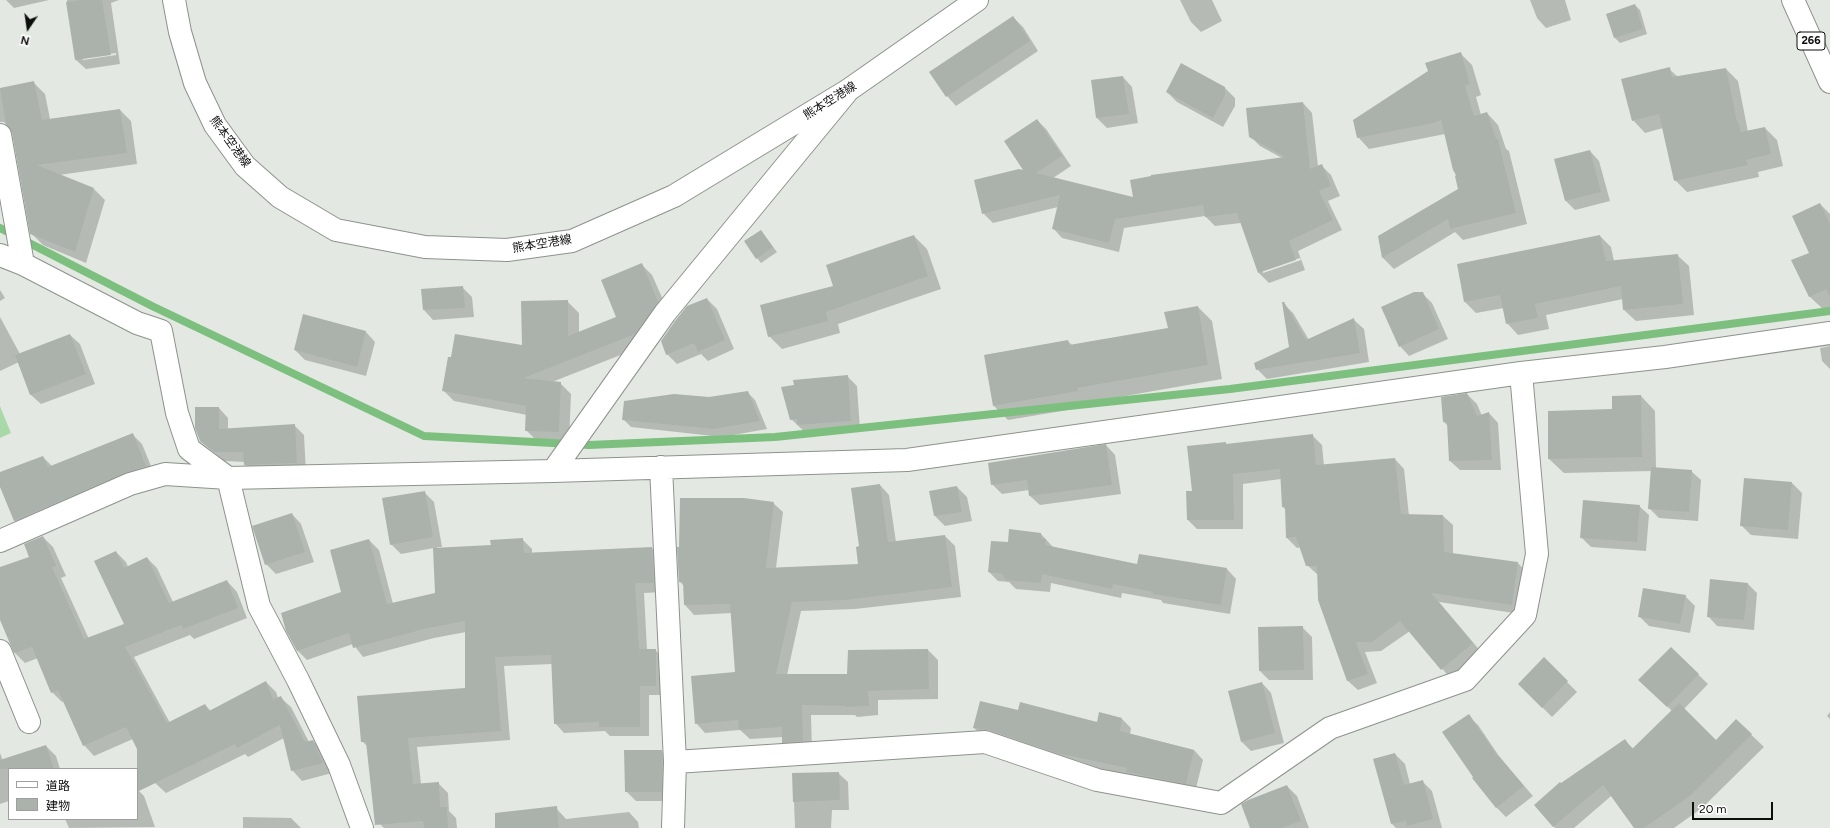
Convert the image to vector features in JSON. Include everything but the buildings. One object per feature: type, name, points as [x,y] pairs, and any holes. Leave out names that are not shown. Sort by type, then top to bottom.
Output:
[{"type":"main road","name":"熊本空港線","points":[[174,0],[180,32],[195,83],[215,125],[245,166],[280,197],[336,230],[425,247],[507,250],[572,241],[674,196],[847,91],[977,0]]},
{"type":"main road","name":"266","points":[[1793,0],[1830,82]]},
{"type":"main road","points":[[553,471],[665,313],[847,91]]},
{"type":"main road","points":[[0,135],[18,243],[23,264]]},
{"type":"main road","points":[[0,255],[23,264],[137,323],[160,331],[177,413],[189,449],[228,478],[259,606],[298,680],[339,766],[362,828]]},
{"type":"main road","points":[[0,541],[130,484],[165,474],[228,478],[553,471],[908,460],[1521,373],[1665,357],[1830,333]]},
{"type":"main road","points":[[675,762],[985,742],[1097,780],[1221,803],[1330,728],[1465,680],[1525,615],[1537,554],[1521,373]]},
{"type":"main road","points":[[661,467],[675,762],[673,828]]},
{"type":"main road","points":[[0,651],[29,722]]},
{"type":"green space","points":[[0,406],[11,433],[0,438]]},
{"type":"waterway","points":[[0,228],[152,306],[424,436],[589,445],[775,437],[1230,389],[1830,311]]}]
